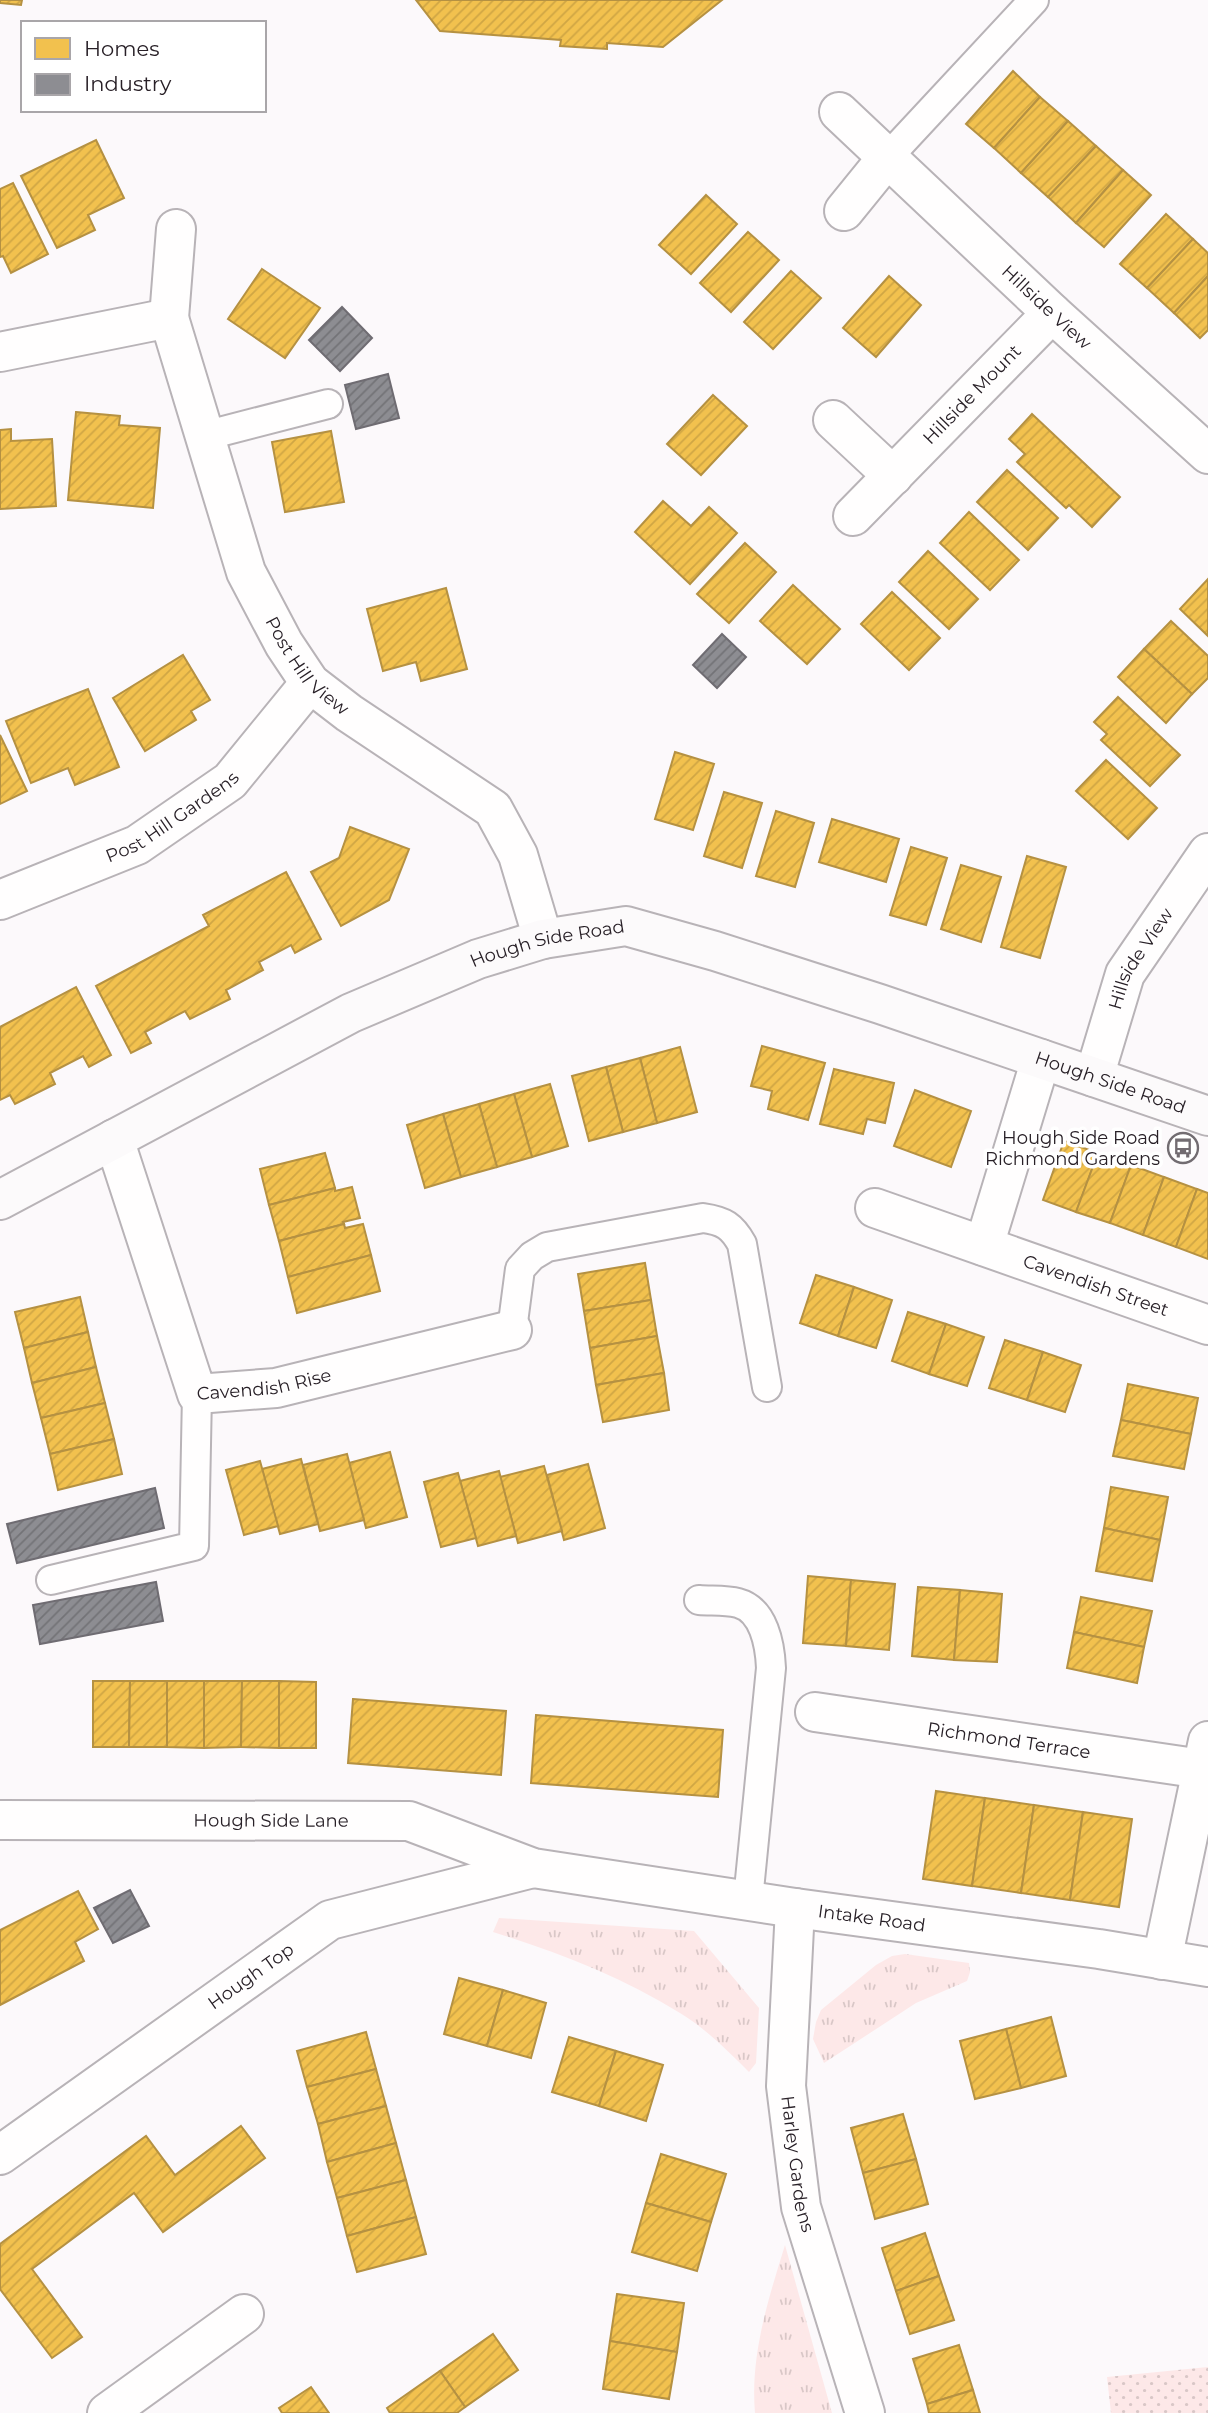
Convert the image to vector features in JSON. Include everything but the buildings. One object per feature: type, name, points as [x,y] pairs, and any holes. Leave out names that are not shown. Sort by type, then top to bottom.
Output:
[{"type":"main road","name":"Hough Side Road","points":[[0,1200],[351,1013],[478,959],[542,939],[626,926],[715,951],[1208,1116]]},
{"type":"street","name":"Hillside View","points":[[839,112],[1052,313],[1208,454]]},
{"type":"street","points":[[844,211],[887,158]]},
{"type":"street","name":"Post Hill View","points":[[176,229],[169,318],[246,572],[284,644],[310,683],[349,713],[493,809],[518,855],[542,939]]},
{"type":"street","name":"Hillside Mount","points":[[853,516],[1052,313]]},
{"type":"street","points":[[0,352],[169,318]]},
{"type":"street","points":[[833,420],[892,476]]},
{"type":"street","name":"Post Hill Gardens","points":[[0,900],[137,845],[230,781],[310,683]]},
{"type":"street","name":"Hillside View","points":[[1094,1077],[1125,974],[1208,853]]},
{"type":"street","points":[[984,1246],[1041,1059]]},
{"type":"street","name":"Cavendish Rise","points":[[114,1139],[197,1394],[276,1388],[512,1330]]},
{"type":"street","name":"Cavendish Street","points":[[875,1208],[1208,1325]]},
{"type":"street","name":"Richmond Terrace","points":[[815,1712],[1205,1755]]},
{"type":"street","points":[[1162,1960],[1205,1755]]},
{"type":"street","name":"Hough Side Lane","points":[[0,1820],[409,1821],[533,1868]]},
{"type":"street","name":"Intake Road","points":[[533,1868],[1208,1967]]},
{"type":"street","name":"Hough Top","points":[[0,2155],[330,1920],[533,1868]]},
{"type":"street","name":"Harley Gardens","points":[[794,1908],[786,2086],[801,2207],[865,2413]]},
{"type":"street","points":[[107,2413],[244,2314]]},
{"type":"lane","points":[[887,158],[1034,0]]},
{"type":"lane","points":[[204,436],[328,404]]},
{"type":"lane","points":[[512,1330],[520,1269],[532,1256],[547,1247],[703,1218],[721,1221],[734,1230],[742,1244],[767,1387]]},
{"type":"lane","points":[[51,1580],[194,1546],[197,1394]]},
{"type":"lane","points":[[699,1600],[739,1603],[752,1612],[763,1627],[770,1650],[771,1668],[748,1900]]},
{"type":"green space","points":[[499,1918],[694,1931],[759,2008],[756,2063],[749,2072],[698,2026],[635,1988],[565,1957],[493,1932]]},
{"type":"green space","points":[[905,1954],[969,1963],[967,1981],[916,2003],[824,2063],[813,2039],[821,2010],[876,1965],[892,1956]]},
{"type":"green space","points":[[785,2245],[832,2413],[755,2413],[758,2349]]},
{"type":"green space","points":[[1208,2367],[1208,2413],[1111,2413],[1107,2377]]},
{"type":"place","name":"Hough Side Road Richmond Gardens","points":[[1183,1148]]}]
